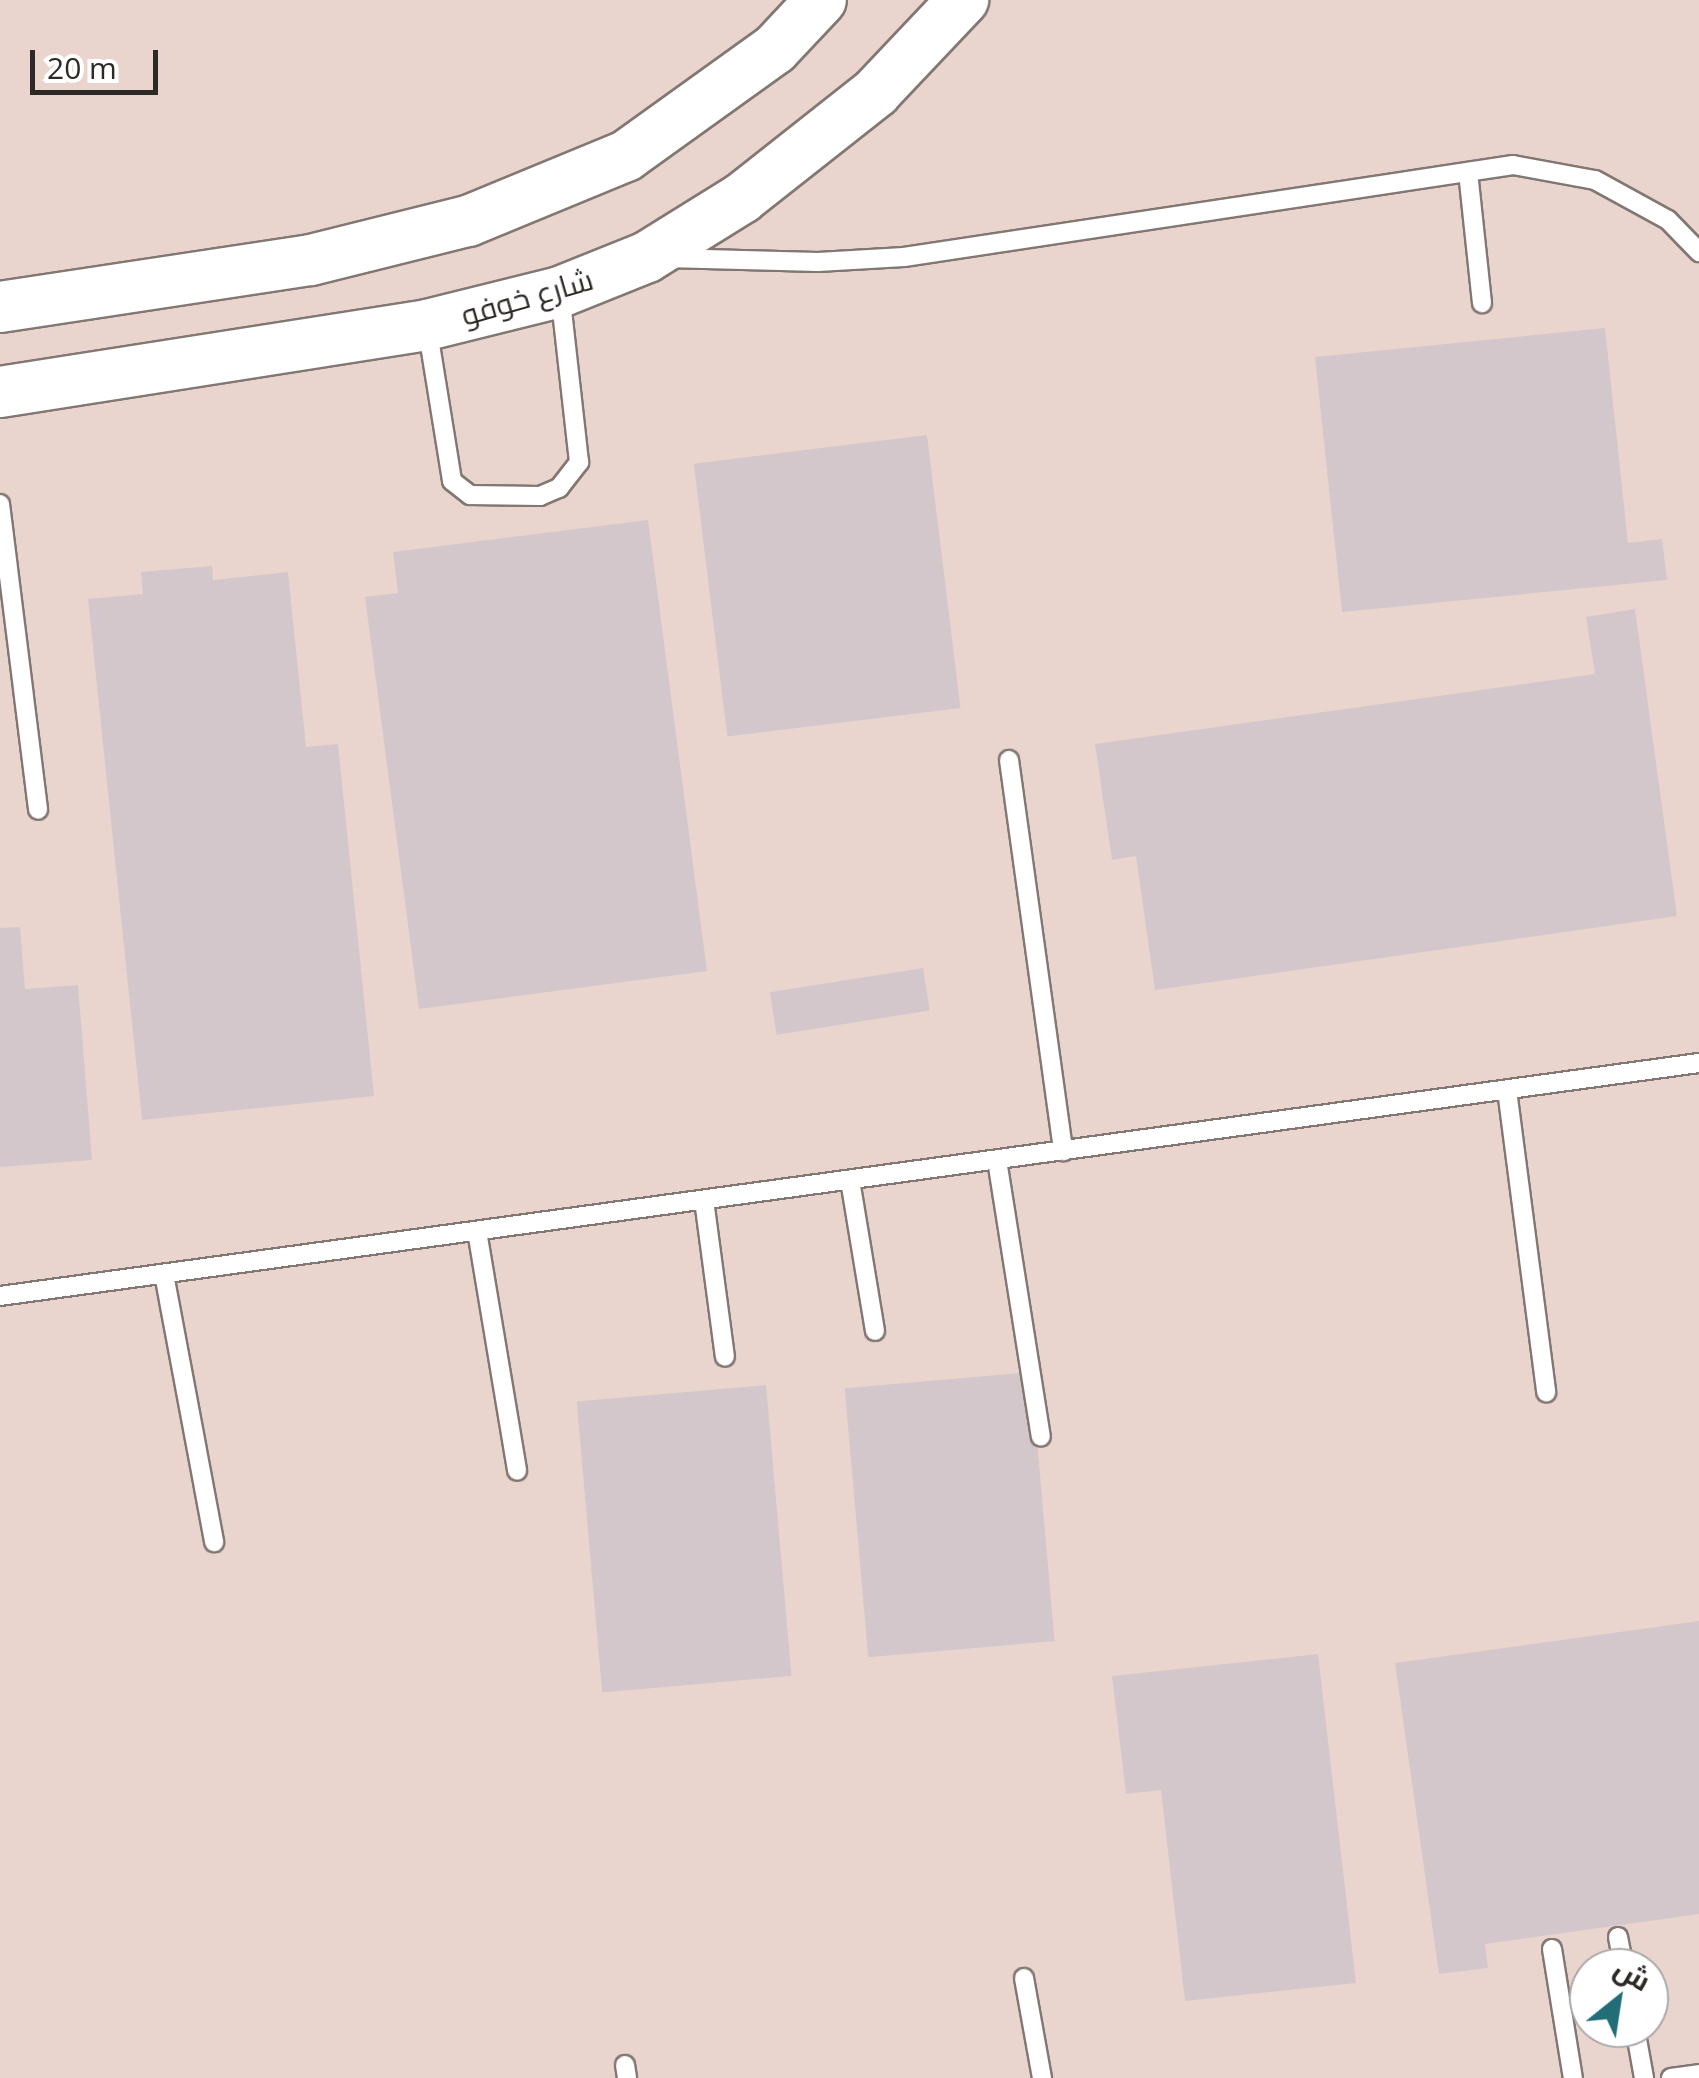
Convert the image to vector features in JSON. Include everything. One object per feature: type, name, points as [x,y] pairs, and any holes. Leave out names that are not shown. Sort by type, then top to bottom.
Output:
[{"type":"street","points":[[0,307],[311,260],[468,222],[626,156],[775,49],[821,0]]},
{"type":"street","name":"شارع خوفو","points":[[0,392],[426,325],[560,292],[648,257],[742,198],[876,92],[963,0]]},
{"type":"lane","points":[[648,257],[818,262],[904,257],[1513,165],[1595,180],[1668,220],[1699,252]]},
{"type":"lane","points":[[1468,172],[1482,303]]},
{"type":"lane","points":[[426,325],[452,481],[470,495],[540,496],[559,488],[579,462],[560,292]]},
{"type":"lane","points":[[0,504],[38,810]]},
{"type":"lane","points":[[1009,760],[1063,1150]]},
{"type":"lane","points":[[0,1296],[1699,1063]]},
{"type":"lane","points":[[1507,1090],[1546,1392]]},
{"type":"lane","points":[[997,1160],[1041,1437]]},
{"type":"lane","points":[[850,1180],[875,1330]]},
{"type":"lane","points":[[704,1200],[725,1357]]},
{"type":"lane","points":[[477,1231],[518,1471]]},
{"type":"lane","points":[[164,1274],[214,1542]]},
{"type":"lane","points":[[1618,1937],[1620,1948]]},
{"type":"lane","points":[[1552,1949],[1573,2078]]},
{"type":"lane","points":[[1024,1978],[1042,2078]]},
{"type":"lane","points":[[1639,2048],[1644,2078]]},
{"type":"lane","points":[[1671,2078],[1699,2074]]},
{"type":"shaded area","points":[[0,0],[1699,0],[1699,2078],[0,2078]]},
{"type":"building","points":[[1605,328],[1628,543],[1662,539],[1667,580],[1342,612],[1315,357]]},
{"type":"building","points":[[927,435],[961,708],[727,737],[694,464]]},
{"type":"building","points":[[648,520],[707,971],[419,1009],[365,597],[398,593],[393,552]]},
{"type":"building","points":[[212,566],[213,580],[288,572],[306,747],[338,744],[374,1096],[142,1120],[88,599],[143,594],[141,572]]},
{"type":"building","points":[[1635,609],[1677,916],[1155,990],[1136,856],[1112,860],[1095,744],[1595,674],[1586,617]]},
{"type":"building","points":[[20,927],[25,989],[78,985],[92,1160],[0,1167],[0,928]]},
{"type":"building","points":[[923,968],[930,1010],[777,1035],[770,992]]},
{"type":"building","points":[[1031,1372],[1055,1641],[868,1657],[845,1388]]},
{"type":"building","points":[[766,1385],[791,1676],[602,1692],[577,1402]]},
{"type":"building","points":[[1699,1621],[1699,1914],[1485,1944],[1488,1968],[1439,1974],[1395,1663]]},
{"type":"building","points":[[1318,1654],[1356,1983],[1185,2001],[1161,1790],[1126,1794],[1112,1676]]}]
